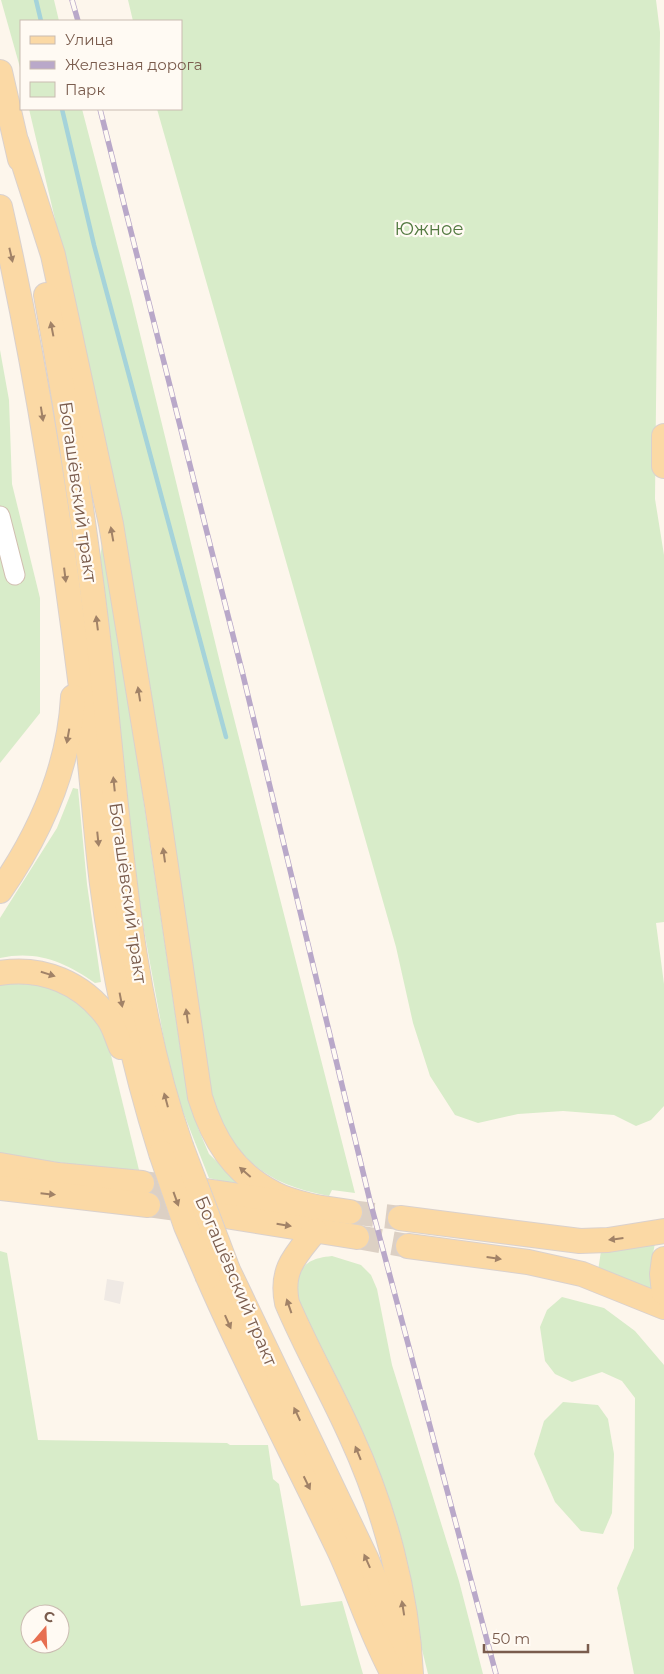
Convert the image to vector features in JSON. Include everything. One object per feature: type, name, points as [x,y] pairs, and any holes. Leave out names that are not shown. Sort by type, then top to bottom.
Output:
[{"type":"main road","name":"Богашёвский тракт","points":[[0,72],[17,143],[61,377],[84,525],[124,882],[139,977],[186,1226],[218,1273],[366,1558],[383,1600],[402,1674]]},
{"type":"main road","points":[[17,143],[53,255],[111,524],[156,796],[200,1097],[214,1136],[225,1153],[242,1170],[317,1219],[357,1237]]},
{"type":"main road","name":"Богашёвский тракт","points":[[0,207],[36,380],[85,712],[102,883],[112,954],[134,1063],[147,1111],[171,1149]]},
{"type":"main road","points":[[664,436],[664,466]]},
{"type":"main road","points":[[0,891],[17,867],[42,821],[53,795],[65,755],[72,714],[73,682],[68,600]]},
{"type":"main road","points":[[0,973],[17,970],[37,971],[58,978],[77,988],[96,1004],[109,1019],[147,1111]]},
{"type":"main road","points":[[0,1166],[58,1175],[145,1194],[0,1188]]},
{"type":"main road","points":[[206,1191],[317,1219]]},
{"type":"main road","points":[[219,1215],[317,1219],[350,1212]]},
{"type":"main road","points":[[400,1218],[580,1241],[608,1240],[664,1231]]},
{"type":"main road","points":[[317,1219],[287,1271],[284,1287],[287,1303],[352,1437],[384,1520],[402,1598],[410,1648],[411,1674]]},
{"type":"main road","points":[[408,1246],[528,1262],[582,1274],[664,1307]]},
{"type":"main road","points":[[664,1259],[662,1274],[664,1294]]},
{"type":"main road","name":"Богашёвский тракт","points":[[218,1273],[229,1324],[340,1552],[380,1649],[393,1674]]},
{"type":"street","points":[[0,516],[15,575]]},
{"type":"shaded area","points":[[107,1279],[124,1282],[120,1304],[104,1300]]},
{"type":"green space","points":[[1,0],[54,0],[59,20],[20,20],[20,67]]},
{"type":"green space","name":"Южное","points":[[128,0],[656,0],[660,32],[655,499],[664,555],[664,922],[656,923],[664,984],[664,1106],[651,1120],[636,1126],[614,1115],[563,1111],[518,1114],[478,1123],[455,1115],[430,1076],[413,1023],[396,947],[157,110],[182,110],[182,20],[133,20]]},
{"type":"green space","points":[[29,110],[82,110],[131,297],[225,683],[355,1193],[332,1190],[329,1196],[286,1184],[269,1175],[241,1151],[229,1135],[210,1095],[63,253]]},
{"type":"green space","points":[[0,350],[9,400],[12,484],[40,598],[40,713],[0,763]]},
{"type":"green space","points":[[102,543],[114,602],[183,1067],[198,1128],[209,1154],[239,1183],[238,1185],[209,1178],[180,1104],[167,1056],[135,881],[100,560]]},
{"type":"green space","points":[[73,788],[78,789],[87,884],[101,982],[95,983],[73,969],[50,960],[26,956],[0,958],[0,918],[57,828]]},
{"type":"green space","points":[[36,981],[73,997],[102,1026],[108,1043],[139,1170],[96,1167],[0,1155],[0,983]]},
{"type":"green space","points":[[655,1243],[651,1265],[653,1293],[598,1271],[601,1251]]},
{"type":"green space","points":[[0,1251],[7,1253],[38,1440],[268,1445],[273,1479],[279,1484],[301,1606],[342,1601],[363,1674],[0,1674]]},
{"type":"green space","points":[[332,1256],[361,1265],[371,1275],[377,1289],[392,1365],[459,1581],[483,1674],[428,1674],[381,1482],[294,1294],[298,1278],[304,1266],[322,1257]]},
{"type":"green space","points":[[562,1297],[604,1308],[635,1331],[664,1365],[664,1674],[634,1674],[617,1588],[634,1548],[635,1398],[622,1381],[602,1372],[572,1382],[555,1374],[545,1361],[540,1327],[547,1310]]},
{"type":"green space","points":[[563,1402],[598,1405],[608,1419],[614,1454],[612,1513],[603,1534],[581,1531],[555,1502],[534,1454],[544,1421]]},
{"type":"waterway","points":[[36,0],[41,20]]},
{"type":"waterway","points":[[62,110],[94,245],[226,737]]},
{"type":"tunnel","points":[[142,1183],[192,1189]]},
{"type":"tunnel","points":[[148,1205],[199,1212]]},
{"type":"tunnel","points":[[350,1212],[400,1218]]},
{"type":"tunnel","points":[[357,1237],[408,1246]]},
{"type":"railway","points":[[72,0],[78,20]]},
{"type":"railway","points":[[100,110],[243,675],[370,1201],[496,1674]]}]
